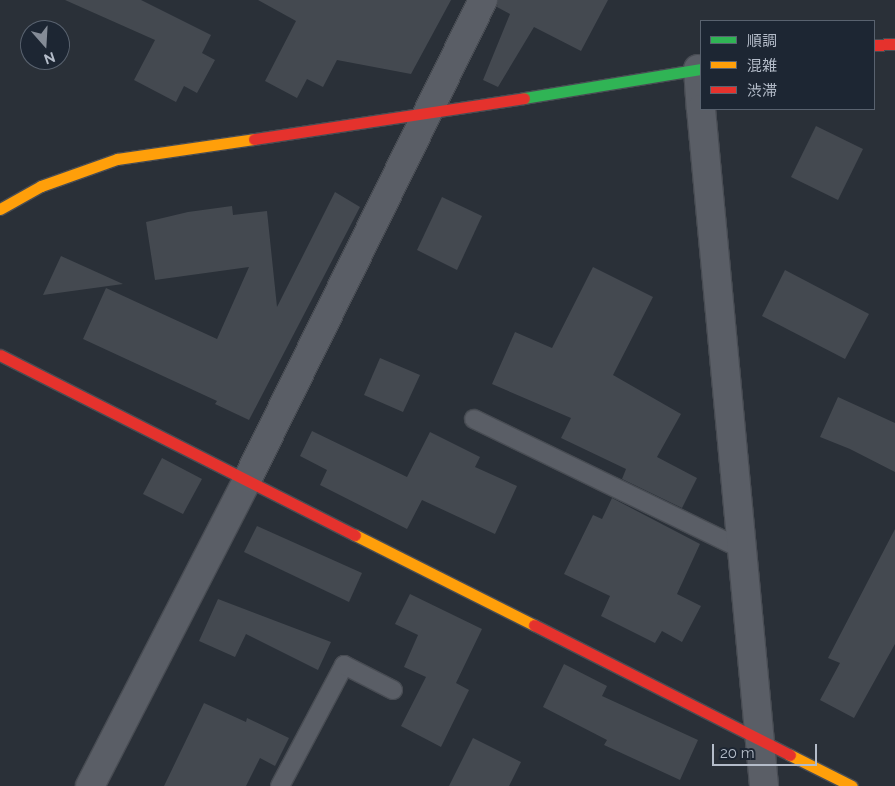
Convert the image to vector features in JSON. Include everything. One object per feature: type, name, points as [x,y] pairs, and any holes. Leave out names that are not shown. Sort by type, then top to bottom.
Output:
[{"type":"street","points":[[90,786],[248,478],[423,116],[483,0]]},
{"type":"street","points":[[875,46],[895,44]]},
{"type":"street","points":[[0,209],[41,186],[117,159],[423,116],[699,69],[700,88]]},
{"type":"street","points":[[701,110],[764,786]]},
{"type":"street","points":[[0,355],[248,478],[852,786]]},
{"type":"lane","points":[[474,418],[742,549]]},
{"type":"lane","points":[[280,786],[344,666],[393,690]]},
{"type":"building","points":[[65,0],[141,0],[211,35],[202,53],[215,60],[197,93],[184,86],[176,102],[134,80],[155,40]]},
{"type":"building","points":[[258,0],[451,0],[411,74],[337,60],[323,87],[307,79],[297,98],[265,81],[296,21]]},
{"type":"building","points":[[498,0],[608,0],[581,51],[534,27],[498,87],[483,80],[510,14],[497,7]]},
{"type":"building","points":[[816,126],[863,149],[838,200],[791,177]]},
{"type":"building","points":[[335,192],[360,207],[249,420],[215,404],[217,401],[83,339],[106,288],[217,339],[249,267],[155,280],[146,222],[188,212],[232,206],[233,215],[267,211],[277,307]]},
{"type":"building","points":[[442,197],[482,216],[457,270],[417,250]]},
{"type":"building","points":[[61,256],[123,284],[43,295]]},
{"type":"building","points":[[593,267],[653,297],[613,375],[681,414],[657,457],[697,478],[682,508],[622,479],[626,469],[561,438],[571,418],[492,384],[515,332],[552,348]]},
{"type":"building","points":[[785,270],[869,314],[845,359],[762,316]]},
{"type":"building","points":[[380,358],[420,375],[403,412],[364,395]]},
{"type":"building","points":[[838,397],[895,423],[895,472],[850,449],[820,437]]},
{"type":"building","points":[[312,431],[407,477],[430,432],[480,457],[475,467],[517,486],[495,534],[422,500],[407,529],[320,485],[327,470],[300,456]]},
{"type":"building","points":[[162,458],[202,479],[183,514],[143,494]]},
{"type":"building","points":[[612,498],[700,544],[677,594],[701,606],[682,642],[662,631],[655,643],[601,616],[610,596],[564,574],[593,515],[602,519]]},
{"type":"building","points":[[257,526],[362,573],[349,602],[244,552]]},
{"type":"building","points":[[895,529],[895,644],[854,718],[820,700],[840,663],[828,658]]},
{"type":"building","points":[[410,594],[482,629],[456,683],[469,690],[441,747],[401,726],[426,677],[404,667],[418,635],[395,624]]},
{"type":"building","points":[[218,599],[331,642],[318,670],[246,634],[235,657],[199,641]]},
{"type":"building","points":[[564,664],[607,686],[602,696],[698,740],[680,780],[604,745],[607,740],[543,707]]},
{"type":"building","points":[[204,703],[246,722],[247,718],[289,738],[275,766],[260,758],[246,786],[164,786]]},
{"type":"building","points":[[473,738],[521,762],[509,786],[449,786]]},
{"type":"traffic: fast","points":[[524,98],[700,69]]},
{"type":"traffic: slow","points":[[0,209],[41,186],[117,159],[254,139]]},
{"type":"traffic: slow","points":[[355,535],[534,625]]},
{"type":"traffic: slow","points":[[790,755],[852,786]]},
{"type":"traffic: jam","points":[[875,45],[895,44]]},
{"type":"traffic: jam","points":[[254,139],[524,98]]},
{"type":"traffic: jam","points":[[0,355],[355,535]]},
{"type":"traffic: jam","points":[[534,625],[790,755]]}]
